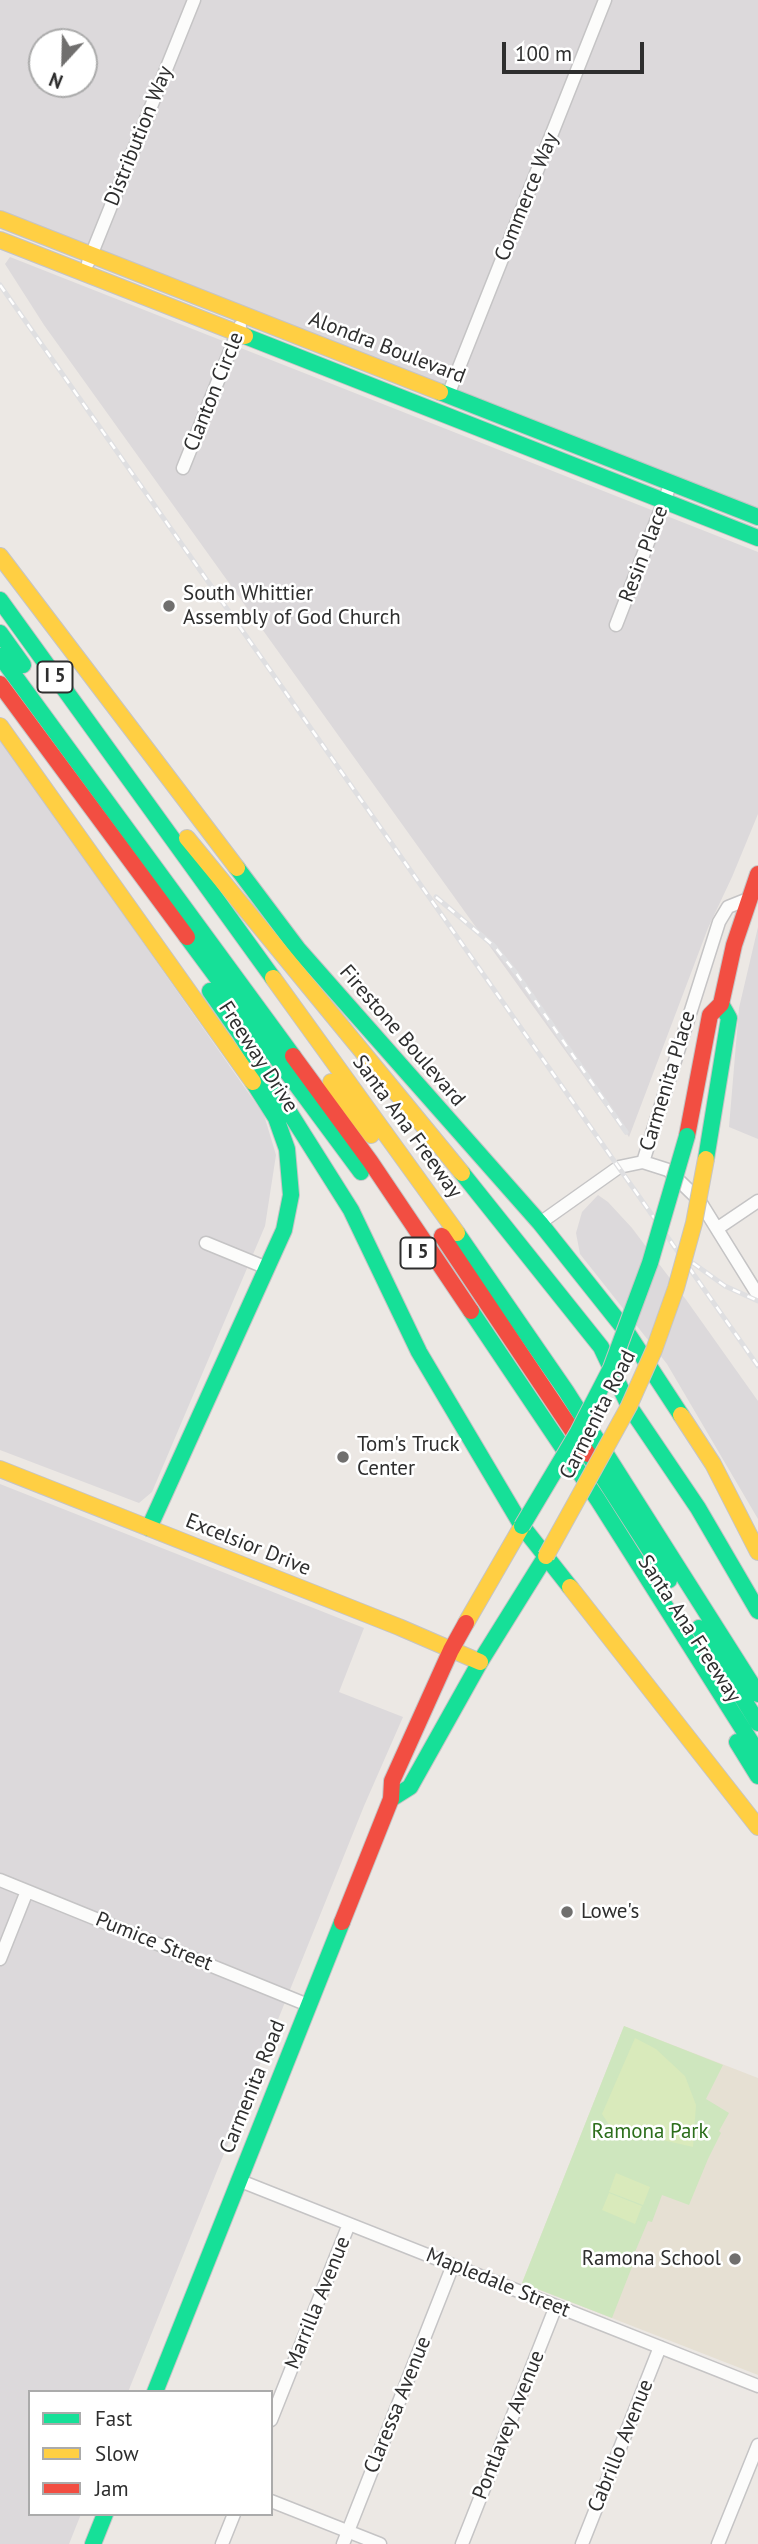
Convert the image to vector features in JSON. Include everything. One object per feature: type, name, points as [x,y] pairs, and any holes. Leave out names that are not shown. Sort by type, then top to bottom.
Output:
[{"type":"main road","name":"Alondra Boulevard","points":[[0,219],[758,517]]},
{"type":"main road","name":"Alondra Boulevard","points":[[0,240],[758,538]]},
{"type":"main road","points":[[500,436],[507,418]]},
{"type":"main road","name":"Firestone Boulevard","points":[[0,556],[298,949],[540,1223],[626,1331],[713,1464],[758,1552]]},
{"type":"main road","name":"Santa Ana Freeway","points":[[0,600],[478,1262],[574,1403],[758,1694]]},
{"type":"main road","points":[[0,633],[380,1148],[463,1265],[606,1480],[758,1723]]},
{"type":"main road","points":[[0,656],[370,1161],[583,1477],[758,1753]]},
{"type":"main road","name":"Santa Ana Freeway","points":[[0,684],[394,1218],[493,1364],[758,1776]]},
{"type":"main road","name":"Freeway Drive","points":[[0,726],[101,865],[276,1118],[287,1149],[291,1195],[284,1230],[149,1528]]},
{"type":"main road","points":[[50,751],[138,891],[240,1034],[351,1210],[419,1352],[522,1525],[758,1827]]},
{"type":"main road","points":[[111,754],[206,860],[601,1347],[629,1406],[698,1508],[758,1611]]},
{"type":"main road","name":"Carmenita Road","points":[[156,2390],[391,1799],[392,1781],[451,1650],[578,1432],[611,1368],[650,1263],[687,1136],[710,1015],[721,1004],[730,959],[758,874]]},
{"type":"main road","name":"Carmenita Road","points":[[391,1799],[410,1787],[480,1662],[546,1556],[629,1406],[654,1350],[676,1288],[694,1223],[729,1018],[721,1004]]},
{"type":"main road","name":"Excelsior Drive","points":[[0,1469],[480,1662]]},
{"type":"main road","points":[[93,2544],[104,2516]]},
{"type":"street","name":"Distribution Way","points":[[84,273],[194,0]]},
{"type":"street","name":"Commerce Way","points":[[448,395],[605,0]]},
{"type":"street","name":"Clanton Circle","points":[[183,468],[245,315]]},
{"type":"street","name":"Resin Place","points":[[616,625],[671,483]]},
{"type":"street","name":"Carmenita Place","points":[[540,1223],[619,1167],[643,1163],[719,922],[728,907],[748,899]]},
{"type":"street","points":[[643,1163],[668,1170],[699,1200],[758,1295]]},
{"type":"street","points":[[718,1228],[758,1201]]},
{"type":"street","points":[[206,1243],[267,1268]]},
{"type":"street","name":"Pumice Street","points":[[0,1880],[308,2005]]},
{"type":"street","points":[[0,1959],[27,1891]]},
{"type":"street","name":"Mapledale Street","points":[[238,2180],[758,2386]]},
{"type":"street","name":"Marrilla Avenue","points":[[273,2415],[349,2224]]},
{"type":"street","name":"Claressa Avenue","points":[[343,2544],[453,2266]]},
{"type":"street","name":"Pontlavey Avenue","points":[[462,2544],[556,2306]]},
{"type":"street","name":"Cabrillo Avenue","points":[[582,2544],[660,2347]]},
{"type":"street","points":[[718,2544],[758,2445]]},
{"type":"street","points":[[273,2502],[380,2544]]},
{"type":"street","points":[[222,2544],[233,2516]]},
{"type":"shaded area","points":[[0,0],[758,0],[758,508],[0,212]]},
{"type":"shaded area","points":[[10,257],[758,552],[758,814],[708,928],[629,1137],[44,325],[5,264]]},
{"type":"shaded area","points":[[0,739],[264,1115],[276,1155],[265,1226],[152,1492],[139,1503],[0,1450]]},
{"type":"shaded area","points":[[758,927],[758,1139],[729,1127],[739,1008]]},
{"type":"shaded area","points":[[598,1195],[632,1228],[758,1401],[758,1519],[667,1364],[580,1254],[576,1233],[582,1212]]},
{"type":"shaded area","points":[[0,1484],[364,1628],[339,1692],[403,1717],[364,1806],[129,2390],[28,2390],[28,2516],[80,2516],[69,2544],[0,2544]]},
{"type":"shaded area","points":[[624,2026],[758,2078],[758,2375],[522,2283]]},
{"type":"green space","name":"Ramona Park","points":[[624,2026],[723,2065],[706,2099],[729,2113],[689,2205],[662,2195],[652,2222],[648,2221],[635,2252],[637,2254],[612,2318],[522,2283]]},
{"type":"green space","points":[[635,2038],[656,2049],[685,2076],[696,2105],[693,2147],[611,2128],[602,2114]]},
{"type":"green space","points":[[616,2173],[650,2187],[643,2205],[609,2192]]},
{"type":"green space","points":[[609,2193],[642,2206],[635,2224],[602,2210]]},
{"type":"railway","points":[[0,285],[758,1366]]},
{"type":"railway","points":[[436,897],[494,946],[516,973],[626,1132]]},
{"type":"railway","points":[[693,1263],[725,1286],[758,1301]]},
{"type":"traffic: fast","points":[[245,336],[758,538]]},
{"type":"traffic: fast","points":[[440,392],[758,517]]},
{"type":"traffic: fast","points":[[0,600],[273,978]]},
{"type":"traffic: fast","points":[[0,633],[23,665]]},
{"type":"traffic: fast","points":[[0,656],[293,1056]]},
{"type":"traffic: fast","points":[[237,868],[298,949],[540,1223],[626,1331],[681,1415]]},
{"type":"traffic: fast","points":[[187,937],[361,1172]]},
{"type":"traffic: fast","points":[[210,991],[351,1210],[419,1352],[522,1526],[570,1587]]},
{"type":"traffic: fast","points":[[706,1159],[729,1018],[721,1004]]},
{"type":"traffic: fast","points":[[149,1528],[284,1230],[291,1195],[287,1149],[276,1118],[253,1082]]},
{"type":"traffic: fast","points":[[522,1526],[578,1432],[611,1368],[650,1263],[687,1136]]},
{"type":"traffic: fast","points":[[462,1173],[601,1347],[629,1406],[698,1508],[758,1611]]},
{"type":"traffic: fast","points":[[457,1233],[566,1391],[758,1694]]},
{"type":"traffic: fast","points":[[471,1311],[598,1500],[758,1753]]},
{"type":"traffic: fast","points":[[588,1454],[669,1580]]},
{"type":"traffic: fast","points":[[391,1799],[410,1787],[480,1662],[546,1556]]},
{"type":"traffic: fast","points":[[699,1628],[758,1723]]},
{"type":"traffic: fast","points":[[737,1742],[758,1776]]},
{"type":"traffic: fast","points":[[156,2390],[342,1922]]},
{"type":"traffic: fast","points":[[93,2544],[104,2516]]},
{"type":"traffic: slow","points":[[0,219],[440,392]]},
{"type":"traffic: slow","points":[[0,240],[245,336]]},
{"type":"traffic: slow","points":[[0,556],[237,868]]},
{"type":"traffic: slow","points":[[0,726],[253,1082]]},
{"type":"traffic: slow","points":[[187,838],[462,1173]]},
{"type":"traffic: slow","points":[[273,978],[457,1233]]},
{"type":"traffic: slow","points":[[331,1082],[371,1135]]},
{"type":"traffic: slow","points":[[546,1556],[629,1406],[654,1350],[676,1288],[694,1223],[706,1159]]},
{"type":"traffic: slow","points":[[681,1415],[713,1464],[758,1552]]},
{"type":"traffic: slow","points":[[0,1469],[399,1627],[480,1662]]},
{"type":"traffic: slow","points":[[466,1623],[522,1526]]},
{"type":"traffic: slow","points":[[570,1587],[758,1827]]},
{"type":"traffic: jam","points":[[0,684],[187,937]]},
{"type":"traffic: jam","points":[[687,1136],[710,1015],[721,1004],[734,945],[758,874]]},
{"type":"traffic: jam","points":[[293,1056],[370,1161],[471,1311]]},
{"type":"traffic: jam","points":[[442,1236],[588,1454]]},
{"type":"traffic: jam","points":[[342,1922],[391,1799],[392,1781],[451,1650],[466,1623]]},
{"type":"place","name":"South Whittier Assembly of God Church","points":[[169,606]]},
{"type":"place","name":"Tom's Truck Center","points":[[343,1457]]},
{"type":"place","name":"Lowe's","points":[[567,1912]]},
{"type":"place","name":"Ramona School","points":[[735,2259]]}]
